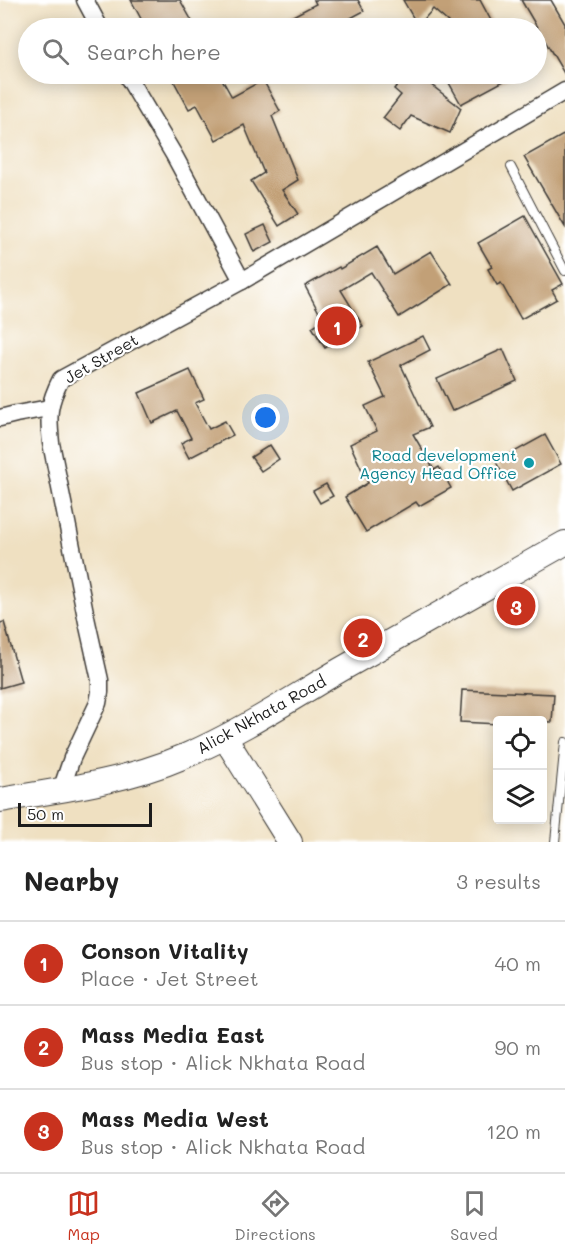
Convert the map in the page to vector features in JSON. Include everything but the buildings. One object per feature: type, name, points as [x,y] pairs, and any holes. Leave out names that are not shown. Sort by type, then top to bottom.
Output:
[{"type":"main road","name":"Alick Nkhata Road","points":[[0,800],[105,782],[183,757],[225,738],[565,543]]},
{"type":"main road","points":[[225,738],[290,842]]},
{"type":"street","points":[[86,0],[95,18]]},
{"type":"street","points":[[132,84],[174,155],[242,281]]},
{"type":"street","name":"Jet Street","points":[[61,790],[72,758],[98,702],[100,680],[51,443],[49,422],[52,395],[61,379],[242,281],[565,91]]},
{"type":"street","points":[[0,418],[50,408]]},
{"type":"lane","points":[[511,167],[565,271]]},
{"type":"lane","points":[[555,842],[565,742]]},
{"type":"place","name":"Conson Vitality","points":[[337,326]]},
{"type":"place","name":"Road development Agency Head Office","points":[[529,463]]},
{"type":"place","name":"Mass Media West","points":[[516,606]]},
{"type":"place","name":"Mass Media East","points":[[363,638]]}]
